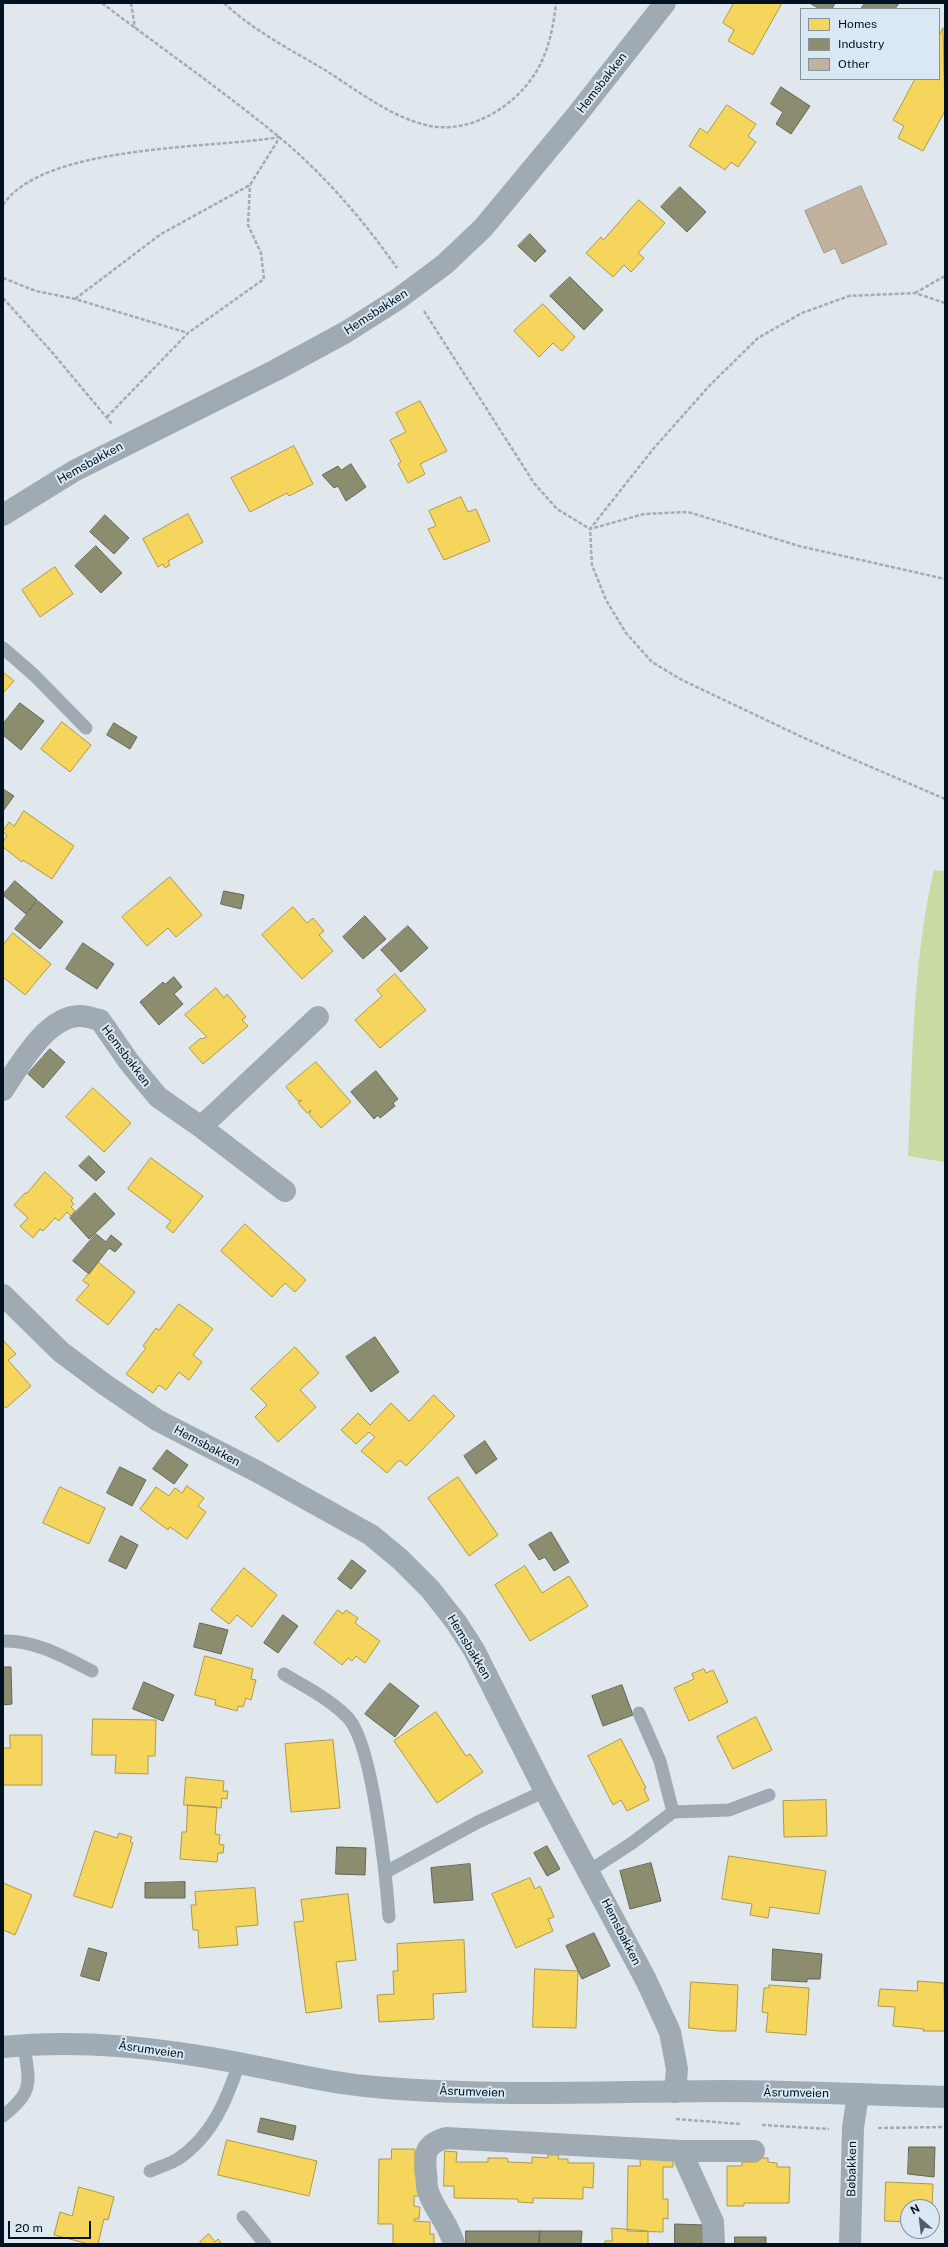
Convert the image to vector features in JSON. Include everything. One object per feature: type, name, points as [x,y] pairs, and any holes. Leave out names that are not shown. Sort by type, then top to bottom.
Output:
[{"type":"main road","name":"Åsrumveien","points":[[14,2046],[51,2043],[113,2044],[240,2063],[298,2076],[364,2086],[477,2093],[675,2092],[858,2094],[945,2097]]},
{"type":"street","name":"Hemsbakken","points":[[3,516],[74,471],[276,370],[346,332],[398,299],[445,264],[483,228],[576,116],[665,3]]},
{"type":"street","name":"Hemsbakken","points":[[3,1090],[43,1033],[64,1020],[81,1016],[100,1020],[129,1062],[158,1097],[201,1127],[285,1191]]},
{"type":"street","points":[[201,1127],[318,1017]]},
{"type":"street","name":"Hemsbakken","points":[[3,1295],[61,1352],[104,1384],[157,1420],[258,1472],[371,1535],[401,1560],[430,1588],[456,1622],[474,1650],[545,1791],[646,1980],[670,2032],[677,2069],[675,2092]]},
{"type":"street","name":"Bøbakken","points":[[850,2244],[853,2128],[858,2094]]},
{"type":"street","points":[[454,2244],[451,2233],[428,2192],[424,2159],[426,2150],[435,2141],[446,2138],[680,2151],[754,2151]]},
{"type":"street","points":[[680,2151],[713,2222],[714,2244]]},
{"type":"lane","points":[[3,648],[34,675],[86,728]]},
{"type":"lane","points":[[3,1641],[20,1641],[61,1655],[92,1671]]},
{"type":"lane","points":[[284,1674],[327,1701],[348,1718],[363,1746],[386,1872],[389,1917]]},
{"type":"lane","points":[[639,1713],[660,1762],[673,1812]]},
{"type":"lane","points":[[386,1872],[478,1822],[545,1791]]},
{"type":"lane","points":[[589,1871],[632,1843],[673,1812],[729,1810],[769,1795]]},
{"type":"lane","points":[[3,2116],[20,2102],[26,2093],[29,2083],[14,2046]]},
{"type":"lane","points":[[150,2171],[178,2159],[199,2142],[218,2118],[240,2063]]},
{"type":"lane","points":[[243,2217],[265,2244]]},
{"type":"path","points":[[102,3],[280,137],[323,178],[378,240],[398,271]]},
{"type":"path","points":[[131,3],[135,28]]},
{"type":"path","points":[[224,3],[261,31],[400,116],[426,126],[456,127],[482,120],[506,105],[528,84],[544,57],[553,28],[556,3]]},
{"type":"path","points":[[75,298],[162,234],[250,185],[280,137]]},
{"type":"path","points":[[3,204],[7,199],[33,179],[70,164],[116,154],[252,142],[280,137]]},
{"type":"path","points":[[107,417],[188,333],[264,279],[261,254],[248,225],[250,185]]},
{"type":"path","points":[[915,293],[945,276]]},
{"type":"path","points":[[3,278],[36,291],[75,298],[188,333]]},
{"type":"path","points":[[945,303],[915,293],[849,296],[802,313],[758,338],[710,385],[654,448],[590,529],[592,565],[606,600],[626,633],[652,662],[682,680],[804,738],[945,799]]},
{"type":"path","points":[[3,298],[107,417],[126,444]]},
{"type":"path","points":[[420,305],[534,483],[558,509],[590,529],[644,514],[688,512],[799,546],[945,579]]},
{"type":"green space","points":[[934,870],[945,871],[945,1162],[908,1156],[917,976],[921,941]]},
{"type":"building: Homes","points":[[734,3],[782,3],[753,55],[728,41],[734,30],[723,23]]},
{"type":"building: Homes","points":[[943,28],[945,111],[923,151],[898,138],[904,126],[893,120],[914,80],[940,80],[940,34]]},
{"type":"building: Homes","points":[[727,105],[756,124],[748,136],[756,142],[738,167],[731,162],[725,170],[689,146],[700,128],[707,133]]},
{"type":"building: Homes","points":[[639,200],[665,223],[638,253],[644,258],[631,272],[624,265],[613,277],[586,253],[601,237],[603,240]]},
{"type":"building: Homes","points":[[543,304],[575,337],[562,351],[553,343],[539,357],[514,331]]},
{"type":"building: Homes","points":[[420,401],[447,451],[420,464],[425,474],[408,483],[398,464],[401,462],[390,440],[406,432],[396,413]]},
{"type":"building: Homes","points":[[294,446],[313,484],[289,496],[287,493],[250,512],[231,478]]},
{"type":"building: Homes","points":[[461,497],[468,512],[476,509],[490,541],[444,560],[428,529],[436,526],[429,511]]},
{"type":"building: Homes","points":[[188,514],[203,542],[168,561],[170,565],[165,568],[163,564],[158,567],[143,539]]},
{"type":"building: Homes","points":[[55,567],[73,594],[40,617],[22,590]]},
{"type":"building: Homes","points":[[3,672],[14,681],[3,693]]},
{"type":"building: Homes","points":[[62,722],[91,745],[70,772],[41,749]]},
{"type":"building: Homes","points":[[24,811],[74,846],[52,879],[23,860],[22,862],[3,847],[3,842],[7,836],[3,831],[9,822],[14,826]]},
{"type":"building: Homes","points":[[170,877],[202,915],[176,937],[168,928],[147,946],[122,917]]},
{"type":"building: Homes","points":[[293,907],[307,923],[313,918],[324,931],[319,935],[333,951],[302,979],[262,935]]},
{"type":"building: Homes","points":[[13,933],[51,964],[25,995],[3,977],[3,945]]},
{"type":"building: Homes","points":[[395,974],[426,1010],[380,1048],[355,1020],[382,996],[377,990]]},
{"type":"building: Homes","points":[[216,988],[224,998],[227,994],[246,1017],[242,1020],[248,1026],[203,1064],[189,1048],[201,1038],[207,1037],[185,1015]]},
{"type":"building: Homes","points":[[316,1062],[351,1102],[321,1128],[309,1114],[311,1110],[307,1113],[298,1103],[302,1100],[298,1101],[286,1087]]},
{"type":"building: Homes","points":[[93,1088],[131,1123],[104,1152],[66,1117]]},
{"type":"building: Homes","points":[[151,1158],[203,1196],[173,1233],[166,1227],[171,1221],[128,1189]]},
{"type":"building: Homes","points":[[45,1172],[73,1198],[71,1201],[74,1204],[71,1207],[75,1211],[71,1216],[67,1212],[59,1221],[55,1218],[43,1231],[40,1229],[33,1238],[20,1226],[28,1218],[14,1205],[25,1193],[27,1193]]},
{"type":"building: Homes","points":[[245,1224],[306,1280],[295,1292],[285,1283],[272,1297],[221,1251]]},
{"type":"building: Homes","points":[[98,1262],[135,1292],[108,1325],[76,1300],[89,1285],[83,1281]]},
{"type":"building: Homes","points":[[179,1304],[213,1329],[193,1355],[202,1362],[189,1380],[179,1372],[166,1390],[159,1385],[153,1393],[126,1374],[146,1348],[143,1346],[156,1328],[159,1330]]},
{"type":"building: Homes","points":[[3,1340],[16,1354],[8,1360],[31,1386],[6,1408],[3,1405]]},
{"type":"building: Homes","points":[[295,1347],[319,1373],[300,1390],[316,1407],[278,1442],[255,1417],[267,1405],[251,1389]]},
{"type":"building: Homes","points":[[434,1395],[455,1416],[406,1466],[401,1461],[398,1461],[387,1473],[361,1451],[375,1437],[369,1432],[356,1444],[341,1430],[358,1413],[370,1425],[391,1403],[409,1421]]},
{"type":"building: Homes","points":[[458,1477],[498,1535],[469,1556],[428,1498]]},
{"type":"building: Homes","points":[[187,1486],[204,1498],[198,1506],[206,1512],[187,1539],[170,1527],[168,1530],[140,1509],[156,1487],[169,1496],[175,1488],[182,1493]]},
{"type":"building: Homes","points":[[60,1487],[105,1508],[89,1544],[43,1523]]},
{"type":"building: Homes","points":[[525,1566],[542,1593],[569,1576],[588,1606],[530,1641],[495,1585]]},
{"type":"building: Homes","points":[[244,1568],[277,1595],[252,1627],[237,1615],[229,1624],[211,1610]]},
{"type":"building: Homes","points":[[338,1610],[343,1614],[346,1610],[358,1618],[355,1623],[380,1641],[365,1663],[356,1656],[352,1661],[348,1658],[342,1665],[314,1643]]},
{"type":"building: Homes","points":[[205,1656],[253,1669],[251,1679],[256,1680],[251,1700],[246,1698],[243,1707],[238,1706],[237,1711],[215,1705],[216,1700],[195,1695]]},
{"type":"building: Homes","points":[[704,1669],[706,1673],[713,1670],[728,1702],[689,1721],[674,1688],[694,1679],[692,1674]]},
{"type":"building: Homes","points":[[436,1712],[466,1756],[470,1754],[483,1772],[437,1803],[394,1741]]},
{"type":"building: Homes","points":[[756,1717],[772,1750],[733,1769],[717,1737]]},
{"type":"building: Homes","points":[[93,1719],[156,1720],[155,1756],[148,1756],[148,1774],[115,1773],[116,1755],[92,1755]]},
{"type":"building: Homes","points":[[10,1735],[42,1735],[42,1785],[3,1785],[3,1748],[10,1748]]},
{"type":"building: Homes","points":[[621,1739],[646,1788],[644,1789],[649,1800],[627,1811],[621,1800],[613,1805],[588,1756]]},
{"type":"building: Homes","points":[[333,1740],[340,1808],[291,1812],[285,1744]]},
{"type":"building: Homes","points":[[186,1777],[224,1781],[223,1791],[228,1791],[227,1799],[222,1798],[221,1808],[184,1805]]},
{"type":"building: Homes","points":[[826,1800],[827,1836],[784,1837],[783,1801]]},
{"type":"building: Homes","points":[[188,1805],[217,1807],[215,1834],[220,1835],[219,1844],[224,1845],[223,1853],[218,1853],[217,1862],[180,1859],[182,1832],[186,1832]]},
{"type":"building: Homes","points":[[95,1831],[117,1838],[119,1833],[132,1837],[130,1842],[133,1843],[112,1908],[74,1896]]},
{"type":"building: Homes","points":[[729,1856],[826,1871],[819,1914],[770,1907],[768,1918],[750,1915],[752,1904],[722,1899]]},
{"type":"building: Homes","points":[[530,1878],[535,1889],[540,1886],[554,1917],[548,1919],[553,1931],[516,1948],[492,1894]]},
{"type":"building: Homes","points":[[3,1883],[32,1895],[15,1935],[3,1930]]},
{"type":"building: Homes","points":[[255,1888],[258,1925],[236,1927],[238,1945],[199,1948],[198,1930],[193,1930],[191,1905],[196,1905],[195,1892]]},
{"type":"building: Homes","points":[[348,1894],[356,1960],[336,1962],[342,2008],[306,2013],[294,1922],[304,1921],[301,1900]]},
{"type":"building: Homes","points":[[464,1940],[466,1992],[433,1994],[434,2019],[379,2022],[377,1995],[394,1994],[393,1971],[398,1971],[397,1944]]},
{"type":"building: Homes","points":[[535,1969],[578,1971],[576,2028],[533,2027]]},
{"type":"building: Homes","points":[[918,1981],[944,1983],[945,2031],[923,2031],[924,2029],[893,2026],[895,2007],[878,2006],[880,1989],[917,1991]]},
{"type":"building: Homes","points":[[691,1982],[738,1985],[736,2031],[689,2028]]},
{"type":"building: Homes","points":[[769,1985],[809,1988],[806,2035],[766,2032],[768,2013],[762,2012],[764,1988],[769,1988]]},
{"type":"building: Homes","points":[[227,2140],[317,2161],[309,2196],[218,2175]]},
{"type":"building: Homes","points":[[392,2149],[415,2149],[415,2173],[423,2196],[414,2196],[414,2206],[420,2207],[419,2219],[414,2219],[414,2221],[430,2222],[430,2234],[434,2234],[434,2244],[393,2244],[393,2224],[378,2224],[379,2159],[391,2159]]},
{"type":"building: Homes","points":[[445,2151],[457,2152],[456,2162],[488,2162],[488,2158],[507,2158],[508,2162],[532,2163],[532,2157],[548,2158],[548,2155],[559,2155],[558,2159],[568,2159],[568,2163],[594,2163],[593,2188],[583,2187],[583,2199],[533,2198],[533,2203],[518,2202],[518,2199],[454,2198],[454,2186],[444,2186]]},
{"type":"building: Homes","points":[[640,2155],[673,2156],[673,2167],[663,2167],[663,2199],[668,2199],[668,2219],[663,2218],[663,2232],[627,2231],[628,2166],[640,2166]]},
{"type":"building: Homes","points":[[757,2158],[768,2158],[768,2162],[777,2163],[777,2167],[790,2167],[789,2203],[744,2203],[744,2206],[727,2206],[727,2166],[742,2166],[742,2162],[757,2162]]},
{"type":"building: Homes","points":[[886,2182],[933,2184],[932,2199],[900,2199],[900,2222],[885,2221]]},
{"type":"building: Homes","points":[[79,2187],[114,2197],[108,2220],[104,2219],[98,2244],[89,2244],[54,2235],[60,2212],[72,2216]]},
{"type":"building: Homes","points":[[612,2228],[648,2231],[648,2244],[605,2244],[605,2241],[612,2241]]},
{"type":"building: Homes","points":[[209,2234],[215,2242],[218,2239],[222,2244],[201,2244],[200,2242]]},
{"type":"building: Industry","points":[[810,3],[835,3],[832,8],[818,8]]},
{"type":"building: Industry","points":[[865,3],[899,3],[896,8],[862,8]]},
{"type":"building: Industry","points":[[781,87],[810,106],[791,134],[776,124],[783,112],[771,104]]},
{"type":"building: Industry","points":[[680,187],[706,212],[687,232],[661,207]]},
{"type":"building: Industry","points":[[530,234],[546,251],[535,262],[518,246]]},
{"type":"building: Industry","points":[[570,277],[603,310],[584,330],[550,296]]},
{"type":"building: Industry","points":[[351,464],[366,487],[346,501],[338,486],[334,488],[322,475],[338,466],[341,470]]},
{"type":"building: Industry","points":[[105,515],[129,538],[114,554],[90,532]]},
{"type":"building: Industry","points":[[96,546],[122,573],[101,593],[75,566]]},
{"type":"building: Industry","points":[[20,703],[44,721],[21,750],[3,735],[3,724]]},
{"type":"building: Industry","points":[[114,723],[137,737],[130,749],[107,735]]},
{"type":"building: Industry","points":[[3,789],[14,796],[3,811]]},
{"type":"building: Industry","points":[[15,881],[37,900],[26,914],[3,895]]},
{"type":"building: Industry","points":[[224,891],[244,895],[241,909],[221,904]]},
{"type":"building: Industry","points":[[38,901],[63,922],[40,949],[15,929]]},
{"type":"building: Industry","points":[[365,916],[386,939],[363,959],[343,937]]},
{"type":"building: Industry","points":[[408,926],[428,948],[401,972],[381,950]]},
{"type":"building: Industry","points":[[83,943],[114,964],[97,989],[66,969]]},
{"type":"building: Industry","points":[[174,977],[182,987],[174,994],[183,1004],[159,1025],[140,1002],[163,982],[165,984]]},
{"type":"building: Industry","points":[[50,1049],[65,1062],[43,1088],[28,1074]]},
{"type":"building: Industry","points":[[376,1071],[398,1099],[393,1103],[395,1106],[380,1118],[378,1115],[374,1119],[351,1092]]},
{"type":"building: Industry","points":[[89,1156],[105,1172],[96,1181],[79,1166]]},
{"type":"building: Industry","points":[[95,1193],[115,1214],[89,1239],[70,1218]]},
{"type":"building: Industry","points":[[96,1234],[106,1242],[111,1235],[122,1244],[115,1252],[109,1248],[89,1274],[73,1261]]},
{"type":"building: Industry","points":[[375,1337],[399,1372],[371,1392],[346,1357]]},
{"type":"building: Industry","points":[[485,1441],[497,1459],[476,1474],[464,1456]]},
{"type":"building: Industry","points":[[167,1450],[188,1465],[174,1484],[153,1469]]},
{"type":"building: Industry","points":[[120,1467],[146,1480],[132,1506],[107,1493]]},
{"type":"building: Industry","points":[[551,1532],[569,1562],[554,1571],[545,1557],[539,1560],[529,1545]]},
{"type":"building: Industry","points":[[121,1536],[138,1545],[126,1569],[109,1561]]},
{"type":"building: Industry","points":[[352,1560],[366,1571],[351,1589],[338,1579]]},
{"type":"building: Industry","points":[[283,1615],[298,1626],[278,1653],[264,1643]]},
{"type":"building: Industry","points":[[200,1623],[228,1630],[221,1654],[194,1647]]},
{"type":"building: Industry","points":[[3,1667],[11,1667],[12,1704],[3,1705]]},
{"type":"building: Industry","points":[[144,1682],[174,1695],[163,1721],[133,1709]]},
{"type":"building: Industry","points":[[390,1683],[419,1706],[395,1737],[365,1714]]},
{"type":"building: Industry","points":[[622,1685],[633,1715],[603,1726],[592,1696]]},
{"type":"building: Industry","points":[[547,1846],[560,1869],[547,1876],[534,1853]]},
{"type":"building: Industry","points":[[337,1847],[366,1848],[365,1875],[336,1874]]},
{"type":"building: Industry","points":[[651,1863],[661,1901],[630,1909],[620,1871]]},
{"type":"building: Industry","points":[[470,1864],[473,1900],[434,1903],[431,1868]]},
{"type":"building: Industry","points":[[185,1882],[185,1898],[145,1898],[145,1883]]},
{"type":"building: Industry","points":[[594,1933],[610,1966],[582,1979],[566,1946]]},
{"type":"building: Industry","points":[[89,1948],[107,1953],[99,1981],[81,1976]]},
{"type":"building: Industry","points":[[773,1949],[822,1954],[820,1979],[807,1979],[807,1982],[772,1980]]},
{"type":"building: Industry","points":[[261,2118],[296,2126],[293,2140],[258,2132]]},
{"type":"building: Industry","points":[[909,2147],[935,2147],[934,2177],[908,2174]]},
{"type":"building: Industry","points":[[675,2224],[704,2225],[704,2244],[675,2244]]},
{"type":"building: Industry","points":[[466,2231],[540,2231],[539,2244],[466,2244]]},
{"type":"building: Industry","points":[[540,2231],[582,2231],[581,2244],[539,2244]]},
{"type":"building: Industry","points":[[735,2237],[766,2237],[766,2244],[735,2244]]},
{"type":"building: Other","points":[[861,186],[887,244],[842,264],[835,248],[824,253],[805,211]]}]
